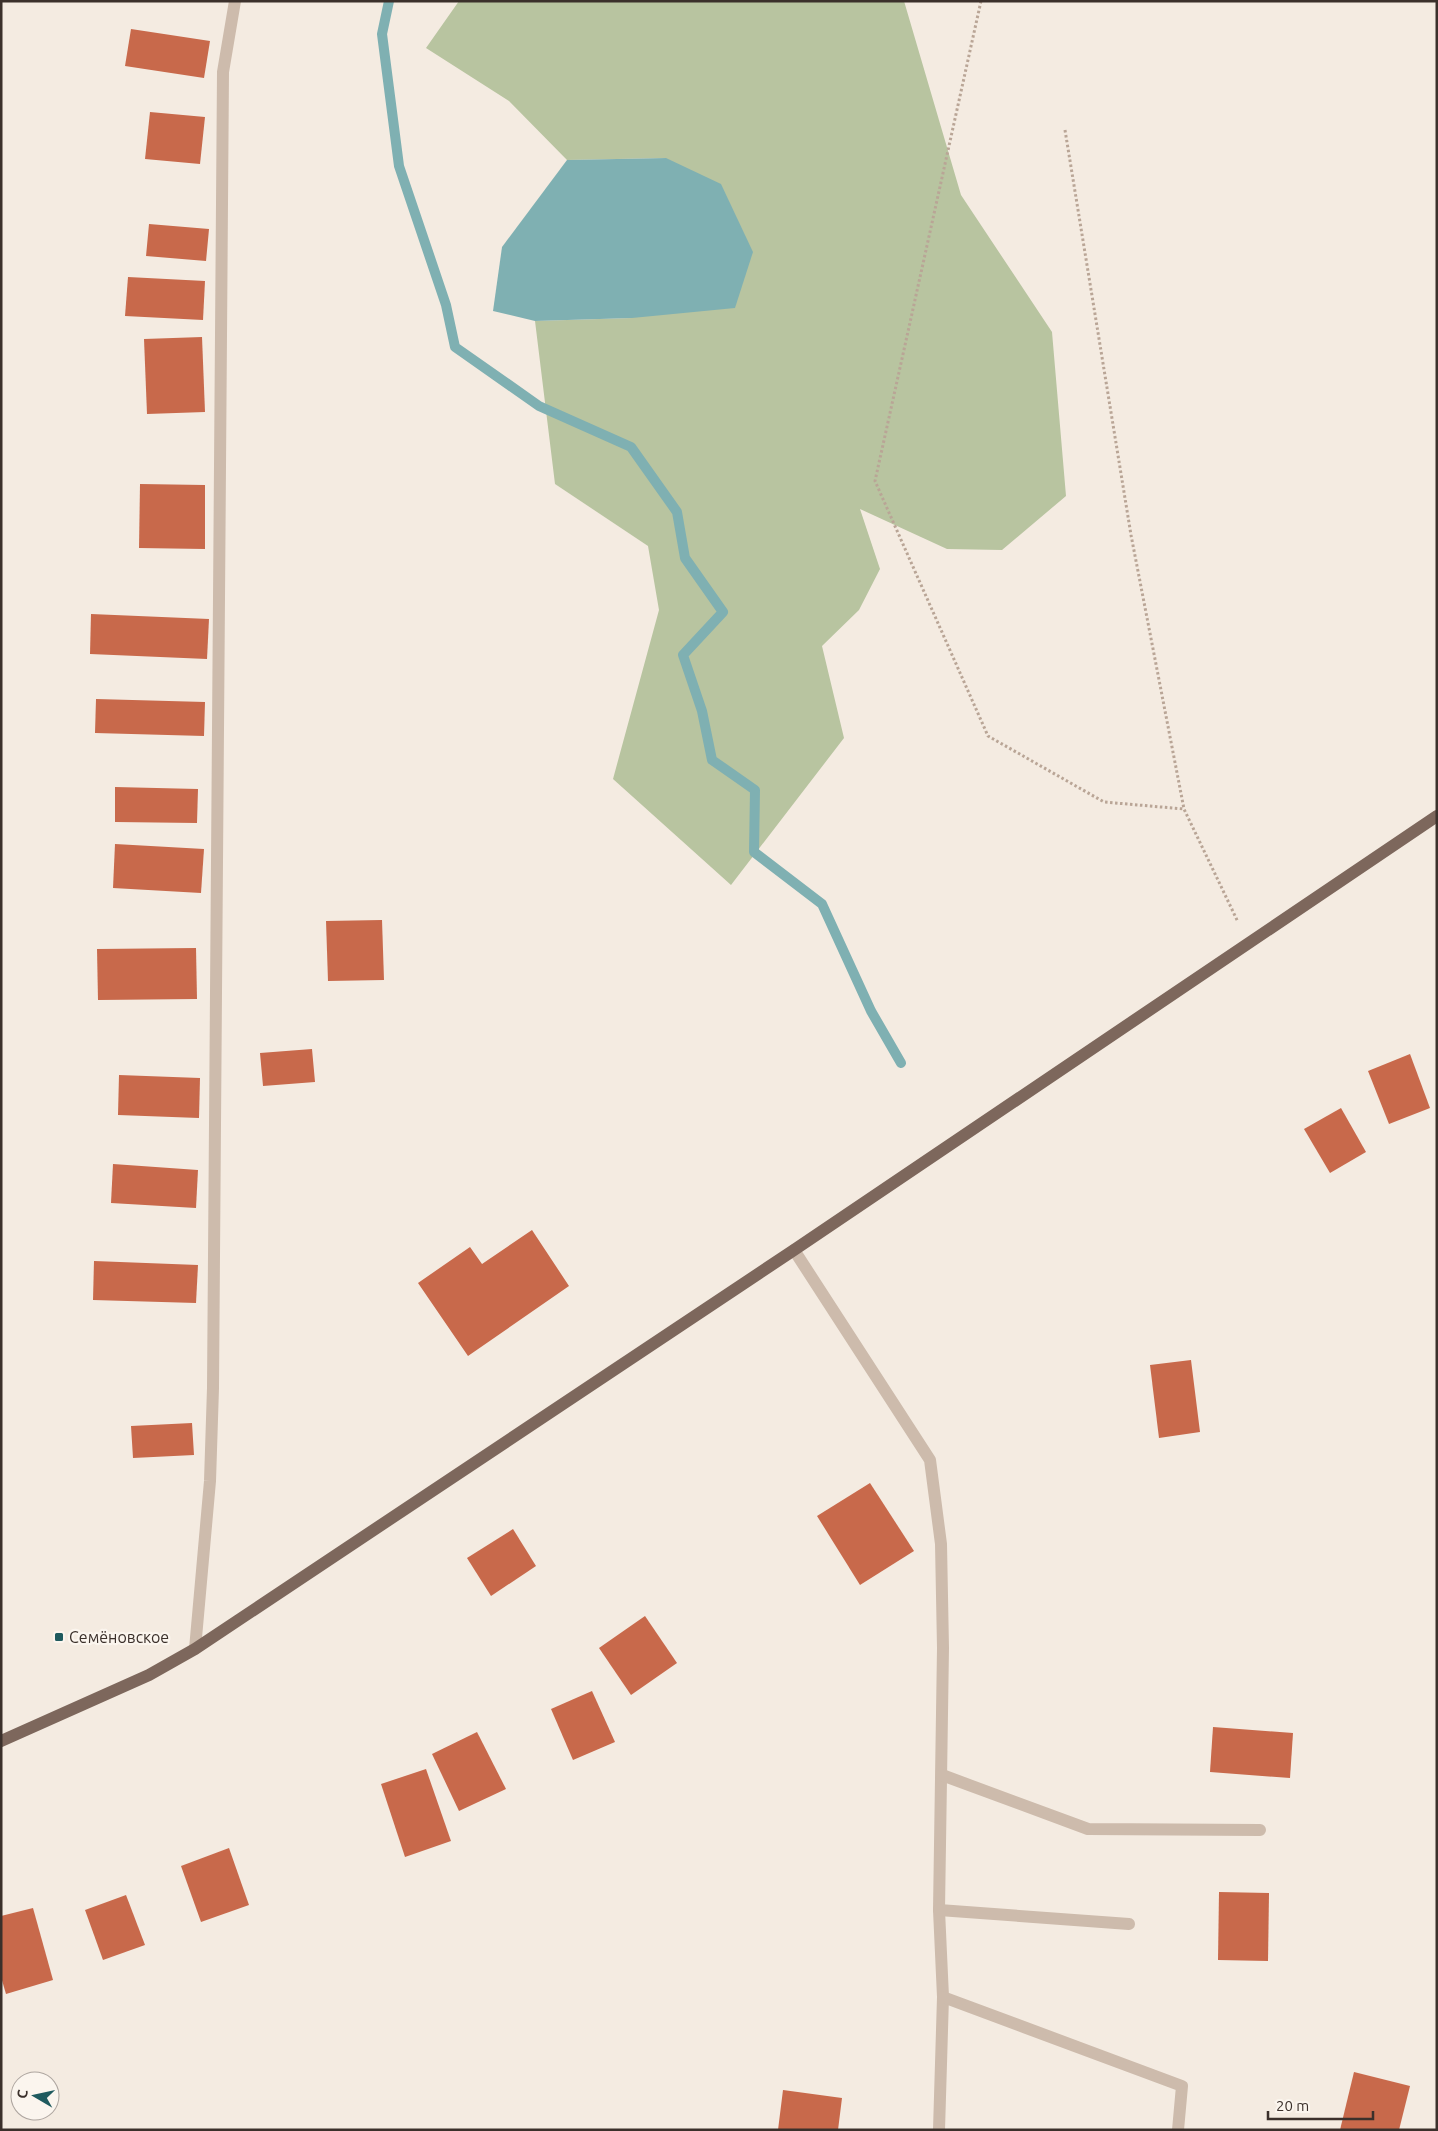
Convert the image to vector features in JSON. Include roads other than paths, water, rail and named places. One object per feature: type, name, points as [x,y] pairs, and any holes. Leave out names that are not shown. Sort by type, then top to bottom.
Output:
[{"type":"main road","points":[[1,1741],[149,1675],[195,1649],[794,1250],[1437,816]]},
{"type":"street","points":[[195,1649],[210,1481],[213,1388],[223,72],[235,1]]},
{"type":"street","points":[[794,1250],[930,1460],[941,1544],[943,1648],[939,1910],[943,1997],[939,2130]]},
{"type":"street","points":[[942,1775],[1088,1829],[1260,1830]]},
{"type":"street","points":[[939,1910],[1129,1924]]},
{"type":"street","points":[[943,1997],[1182,2086],[1178,2130]]},
{"type":"water","points":[[666,158],[721,184],[753,252],[735,308],[632,318],[535,321],[493,311],[502,247],[567,160]]},
{"type":"waterway","points":[[389,1],[382,34],[399,166],[446,305],[455,347],[539,406],[631,447],[677,512],[685,558],[723,612],[683,655],[702,711],[712,760],[755,790],[754,852],[822,904],[871,1011],[901,1063]]},
{"type":"place","name":"Семёновское","points":[[59,1637]]}]
